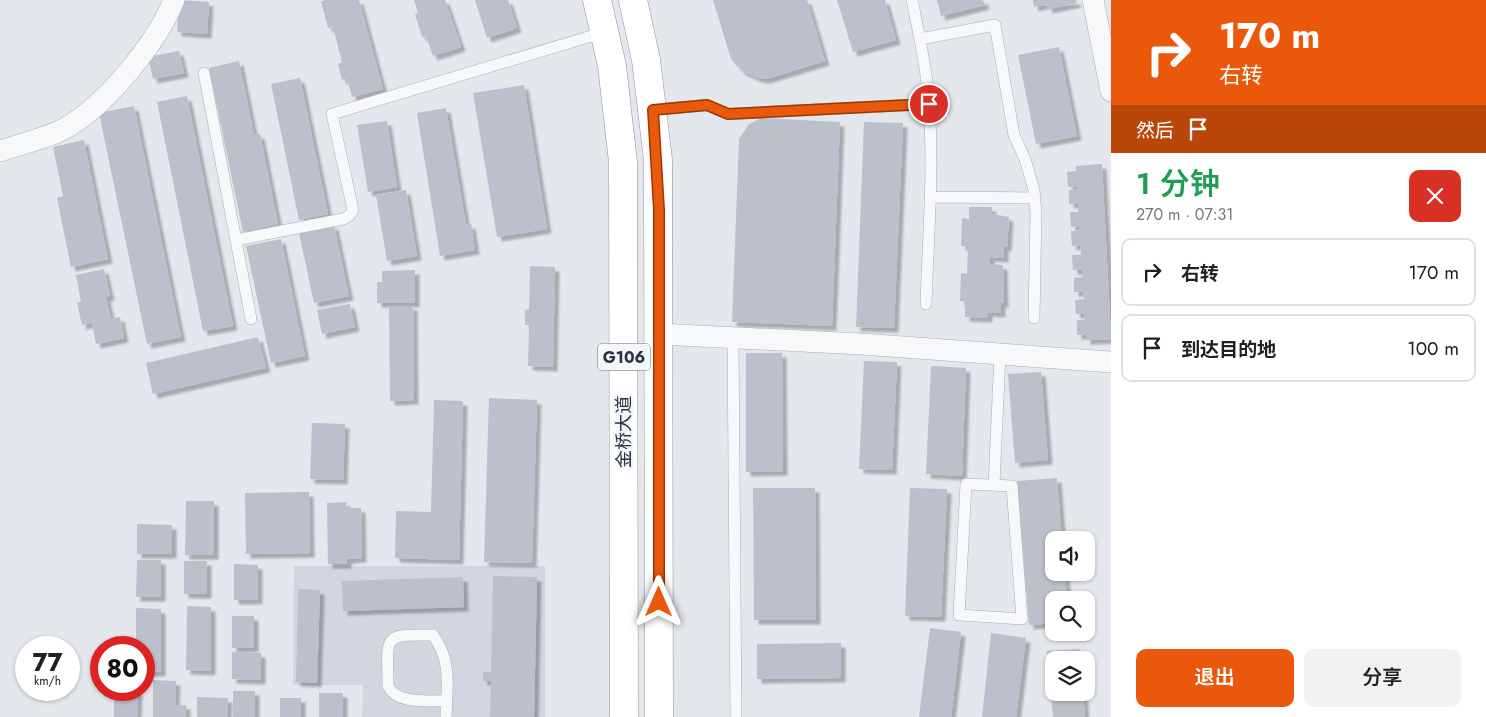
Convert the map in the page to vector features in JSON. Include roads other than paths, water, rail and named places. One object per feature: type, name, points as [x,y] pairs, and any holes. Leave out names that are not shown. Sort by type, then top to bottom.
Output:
[{"type":"highway","name":"金桥大道","points":[[597,0],[605,32],[619,114],[624,200],[624,717]]},
{"type":"highway","name":"金桥大道","points":[[633,0],[646,60],[653,110],[659,200],[659,717]]},
{"type":"street","points":[[0,151],[46,137],[77,121],[99,102],[147,50],[167,18],[174,0]]},
{"type":"street","points":[[1093,0],[1111,91]]},
{"type":"street","points":[[659,334],[1111,362]]},
{"type":"lane","points":[[912,0],[920,39],[929,104],[930,197],[926,304]]},
{"type":"lane","points":[[920,39],[995,25],[1014,135],[1025,159],[1035,198],[1034,318]]},
{"type":"lane","points":[[236,240],[343,219],[350,215],[353,210],[332,114],[605,32]]},
{"type":"lane","points":[[204,74],[250,320]]},
{"type":"lane","points":[[653,110],[707,105],[728,114],[929,104]]},
{"type":"lane","points":[[930,197],[1035,198]]},
{"type":"lane","points":[[733,338],[736,717]]},
{"type":"lane","points":[[994,485],[1000,354]]},
{"type":"lane","points":[[966,484],[994,485],[1012,486],[1022,619],[959,615],[966,484]]},
{"type":"lane","points":[[446,700],[402,699],[390,691],[388,686],[388,646],[394,638],[404,634],[433,635],[441,646],[447,662],[446,717]]}]
